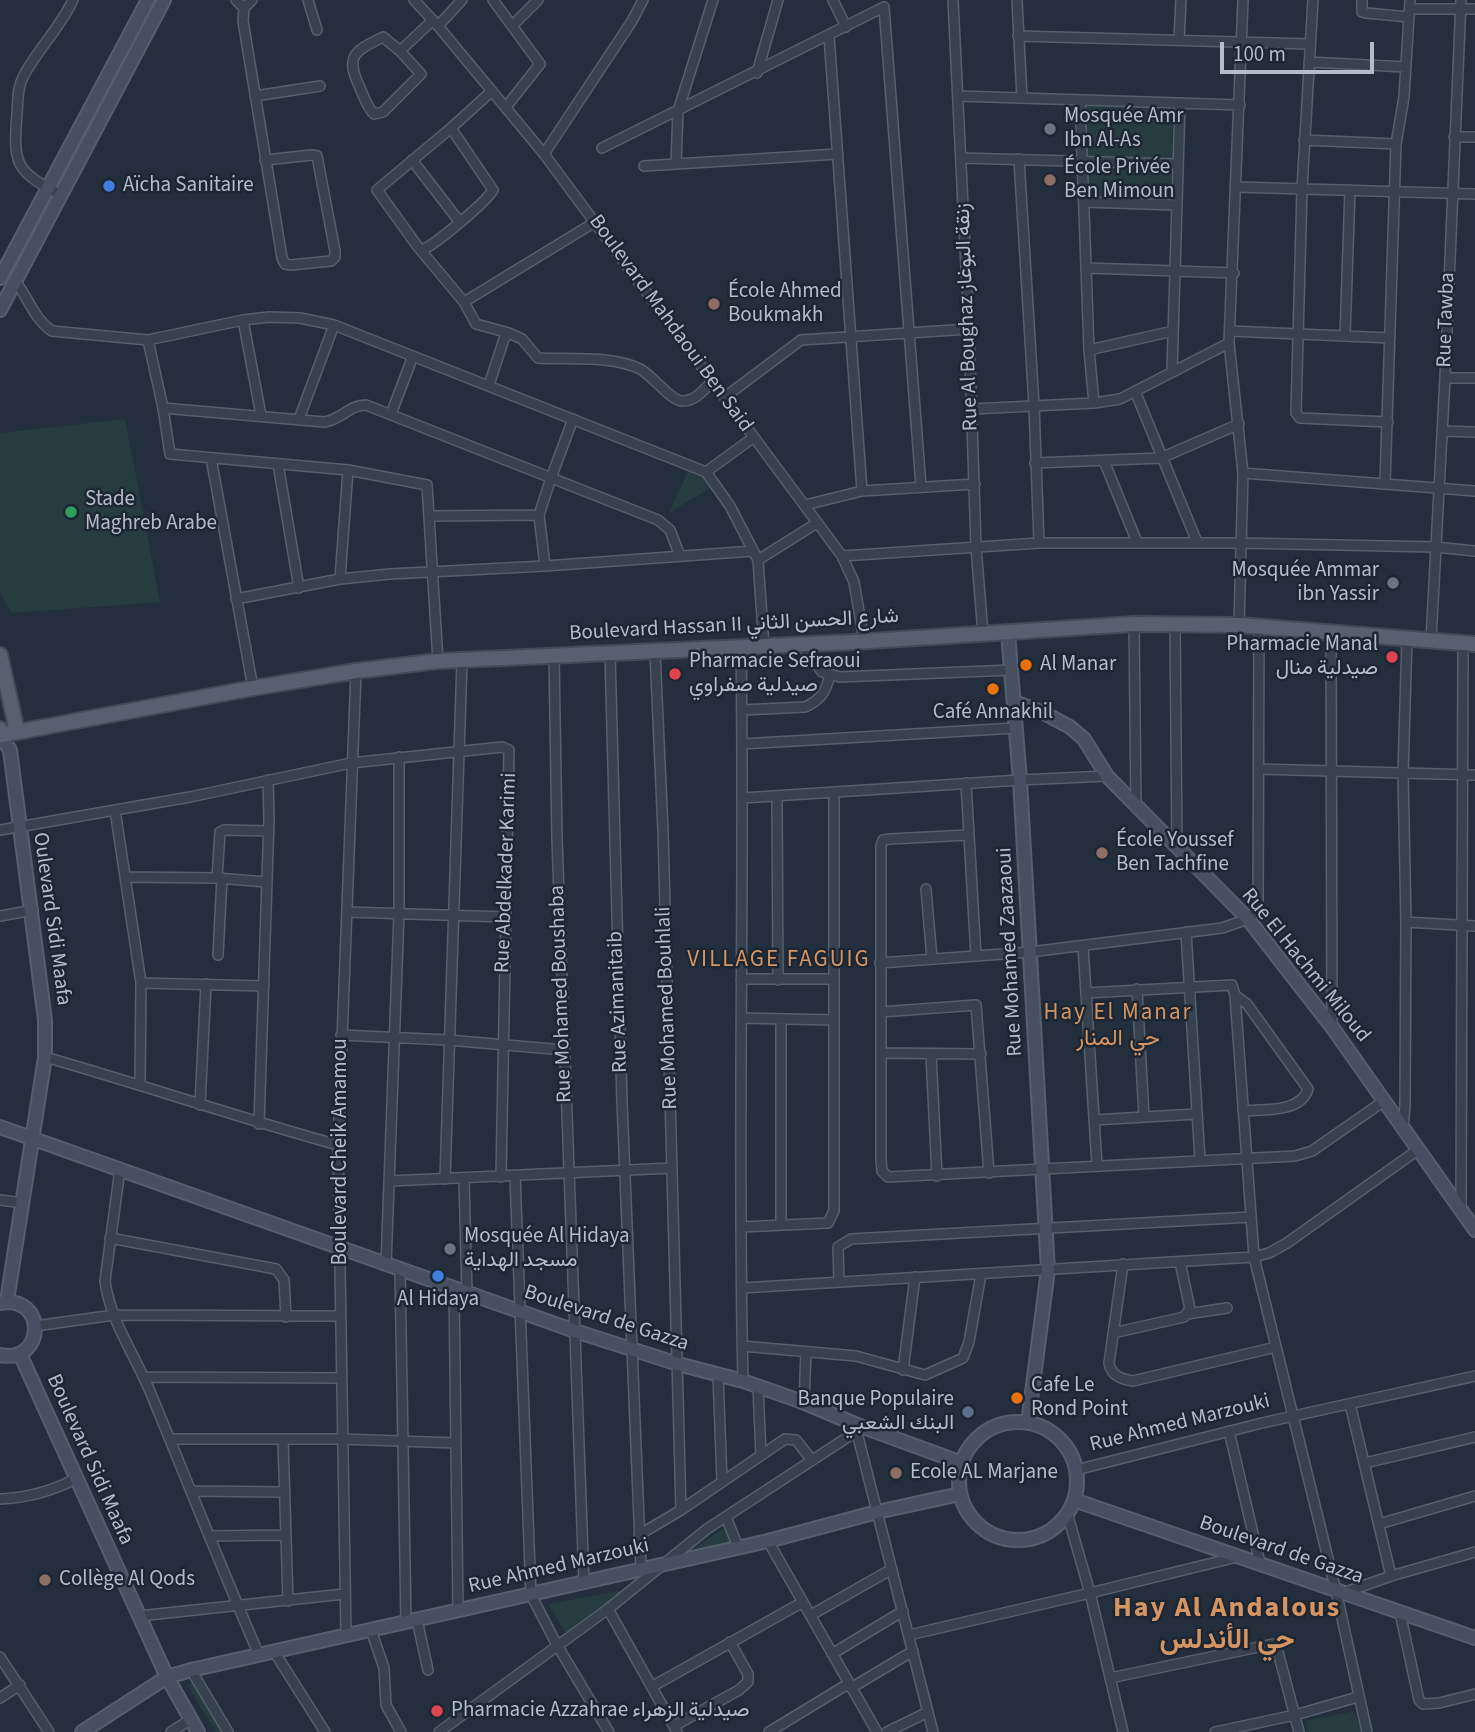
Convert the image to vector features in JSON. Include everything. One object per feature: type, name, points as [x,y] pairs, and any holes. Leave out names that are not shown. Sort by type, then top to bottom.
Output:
[{"type":"main road","points":[[0,278],[148,0]]},
{"type":"main road","points":[[0,310],[164,0]]},
{"type":"main road","name":"Boulevard Hassan II شارع الحسن الثاني","points":[[0,733],[356,671],[438,662],[864,641],[1134,624],[1259,626],[1469,643]]},
{"type":"main road","name":"Rue Mohamed Zaazaoui","points":[[1008,633],[1020,780],[1048,1270],[1028,1423]]},
{"type":"main road","points":[[0,655],[17,731],[10,750]]},
{"type":"main road","name":"Rue El Hachmi Miloud","points":[[1014,702],[1042,712],[1079,734],[1107,776],[1136,808],[1248,919],[1332,1027],[1475,1230]]},
{"type":"main road","points":[[0,733],[10,750]]},
{"type":"main road","name":"Oulevard Sidi Maafa","points":[[4,1302],[23,1203],[45,1057],[45,1020],[33,910],[10,750]]},
{"type":"main road","name":"Boulevard de Gazza","points":[[0,1127],[519,1312],[804,1402],[856,1427],[962,1463]]},
{"type":"main road","points":[[0,1355],[20,1354],[31,1344],[35,1326],[32,1315],[26,1308],[16,1303],[4,1302]]},
{"type":"main road","name":"Boulevard Sidi Maafa","points":[[20,1354],[167,1677],[198,1732]]},
{"type":"main road","points":[[1028,1423],[1042,1427],[1060,1439],[1072,1457],[1077,1485],[1074,1500],[1068,1513],[1055,1527],[1040,1535],[1023,1539],[1005,1538],[988,1531],[974,1520],[960,1494],[962,1463],[971,1446],[989,1430],[1004,1424],[1028,1423]]},
{"type":"main road","name":"Rue Ahmed Marzouki","points":[[82,1732],[167,1677],[191,1670],[768,1541],[877,1512],[960,1494]]},
{"type":"main road","name":"Boulevard de Gazza","points":[[1074,1500],[1475,1638]]},
{"type":"street","points":[[61,195],[31,177],[17,159],[15,148],[19,90],[24,74],[57,29],[73,0]]},
{"type":"street","points":[[236,0],[244,8]]},
{"type":"street","points":[[252,0],[244,8],[243,21],[265,160],[285,264],[331,261],[335,257],[335,251],[317,156],[265,160]]},
{"type":"street","points":[[309,0],[317,30]]},
{"type":"street","name":"Boulevard Mahdaoui Ben Said","points":[[414,0],[544,154],[842,556],[854,582],[864,641]]},
{"type":"street","points":[[400,51],[462,0]]},
{"type":"street","points":[[493,0],[540,64],[506,107]]},
{"type":"street","points":[[512,26],[538,0]]},
{"type":"street","points":[[544,154],[643,0]]},
{"type":"street","points":[[676,163],[678,111],[713,0]]},
{"type":"street","points":[[757,72],[779,0]]},
{"type":"street","points":[[833,0],[846,27]]},
{"type":"street","name":"Rue Al Boughaz زنقة البوغاز","points":[[953,0],[969,329],[976,547],[983,634]]},
{"type":"street","points":[[1017,0],[1022,98]]},
{"type":"street","points":[[1179,40],[1181,0]]},
{"type":"street","points":[[1239,625],[1243,473],[1229,344],[1234,273],[1243,0]]},
{"type":"street","points":[[1312,0],[1302,189],[1297,416],[1388,422]]},
{"type":"street","points":[[1362,0],[1362,12],[1366,13],[1461,5],[1475,9]]},
{"type":"street","points":[[602,148],[829,36],[886,4],[921,486]]},
{"type":"street","name":"Rue Tawba","points":[[1431,640],[1461,5]]},
{"type":"street","points":[[1385,483],[1396,144],[1404,97],[1410,9]]},
{"type":"street","points":[[829,36],[862,491]]},
{"type":"street","points":[[1018,36],[1310,44]]},
{"type":"street","points":[[383,37],[400,51],[421,74],[383,113],[374,114],[352,72],[352,58],[383,37]]},
{"type":"street","points":[[1309,62],[1406,67]]},
{"type":"street","points":[[255,96],[320,86]]},
{"type":"street","points":[[492,91],[377,190],[464,302],[476,324],[522,339],[538,358],[610,361],[640,369],[675,399],[684,402],[694,399],[713,381]]},
{"type":"street","points":[[958,96],[1240,105]]},
{"type":"street","points":[[1080,100],[1089,350],[1094,403]]},
{"type":"street","points":[[1172,371],[1180,103]]},
{"type":"street","points":[[422,250],[493,190],[452,128]]},
{"type":"street","points":[[1454,138],[1475,137]]},
{"type":"street","points":[[1304,140],[1396,144]]},
{"type":"street","points":[[644,166],[838,154]]},
{"type":"street","points":[[961,158],[1177,164]]},
{"type":"street","points":[[1019,159],[1040,543]]},
{"type":"street","points":[[412,160],[459,221]]},
{"type":"street","points":[[1237,187],[1475,194]]},
{"type":"street","points":[[1345,336],[1350,190]]},
{"type":"street","points":[[1085,202],[1177,205]]},
{"type":"street","points":[[464,302],[595,222]]},
{"type":"street","points":[[1087,268],[1234,273]]},
{"type":"street","points":[[15,281],[25,293],[41,324],[52,331],[148,340],[269,317],[300,318],[334,325],[706,472],[730,506],[755,556],[764,646]]},
{"type":"street","points":[[243,320],[261,415]]},
{"type":"street","points":[[299,419],[334,325]]},
{"type":"street","points":[[725,397],[801,340],[969,329]]},
{"type":"street","points":[[1089,350],[1173,331]]},
{"type":"street","points":[[1230,331],[1390,338]]},
{"type":"street","points":[[489,385],[504,340],[509,333]]},
{"type":"street","points":[[148,340],[170,454],[348,470],[427,485],[438,662]]},
{"type":"street","points":[[972,409],[1094,403],[1120,399],[1229,344]]},
{"type":"street","points":[[391,414],[412,356]]},
{"type":"street","points":[[1445,378],[1475,378]]},
{"type":"street","points":[[1135,391],[1197,542]]},
{"type":"street","points":[[163,408],[333,421],[353,407],[361,405],[391,414],[666,525],[680,556]]},
{"type":"street","points":[[545,566],[539,515],[573,419]]},
{"type":"street","points":[[1035,463],[1161,458],[1238,424]]},
{"type":"street","points":[[1442,431],[1475,432]]},
{"type":"street","points":[[706,472],[754,437]]},
{"type":"street","points":[[211,458],[253,688]]},
{"type":"street","points":[[1104,461],[1137,542]]},
{"type":"street","points":[[278,464],[299,588]]},
{"type":"street","points":[[340,579],[348,470]]},
{"type":"street","points":[[1243,473],[1475,491]]},
{"type":"street","points":[[805,505],[862,491],[975,484]]},
{"type":"street","points":[[430,516],[539,515]]},
{"type":"street","points":[[236,599],[340,579],[680,556],[755,556],[817,523]]},
{"type":"street","points":[[842,556],[1040,543],[1137,542],[1435,547],[1475,551]]},
{"type":"street","points":[[1134,624],[1136,808]]},
{"type":"street","points":[[1175,624],[1177,848]]},
{"type":"street","points":[[880,963],[1083,946],[1222,928],[1248,919],[1254,913],[1258,901],[1259,626]]},
{"type":"street","points":[[1331,631],[1332,1027]]},
{"type":"street","points":[[1403,1128],[1406,922],[1403,773],[1407,638]]},
{"type":"street","points":[[1461,1210],[1463,775],[1469,643]]},
{"type":"street","points":[[802,644],[822,672],[840,677],[1012,670]]},
{"type":"street","points":[[741,647],[743,1381]]},
{"type":"street","name":"Rue Mohamed Bouhlali","points":[[655,652],[664,845],[681,1510]]},
{"type":"street","name":"Rue Azimanitaib","points":[[610,654],[613,836],[641,1569]]},
{"type":"street","name":"Rue Mohamed Boushaba","points":[[554,657],[556,839],[584,1582]]},
{"type":"street","points":[[444,1179],[461,661]]},
{"type":"street","name":"Boulevard Cheik Amamou","points":[[346,1634],[338,1146],[356,671]]},
{"type":"street","points":[[742,710],[805,707],[821,697],[827,689],[830,675]]},
{"type":"street","points":[[743,744],[1016,728]]},
{"type":"street","name":"Rue Abdelkader Karimi","points":[[0,830],[351,763],[502,747],[509,750],[501,1177]]},
{"type":"street","points":[[386,1265],[399,913],[399,757]]},
{"type":"street","points":[[1259,769],[1475,775]]},
{"type":"street","points":[[743,798],[1107,776]]},
{"type":"street","points":[[258,1124],[269,831],[268,780]]},
{"type":"street","points":[[966,783],[976,956]]},
{"type":"street","points":[[741,1227],[828,1223],[834,1211],[834,792]]},
{"type":"street","points":[[777,796],[778,980]]},
{"type":"street","points":[[115,810],[141,983],[140,1084]]},
{"type":"street","points":[[218,955],[220,832],[269,831]]},
{"type":"street","points":[[968,835],[883,840],[880,963],[882,1171],[888,1177],[1294,1156],[1312,1151],[1384,1101]]},
{"type":"street","points":[[126,877],[220,878],[266,882]]},
{"type":"street","points":[[926,890],[932,959]]},
{"type":"street","points":[[0,916],[33,910]]},
{"type":"street","points":[[347,912],[506,917]]},
{"type":"street","points":[[1406,922],[1475,926]]},
{"type":"street","points":[[1186,932],[1200,1160]]},
{"type":"street","points":[[1083,946],[1097,1165]]},
{"type":"street","points":[[741,979],[834,979]]},
{"type":"street","points":[[141,983],[264,986]]},
{"type":"street","points":[[200,1105],[206,984]]},
{"type":"street","points":[[1086,993],[1232,984],[1235,995],[1254,1257],[1339,1592],[1367,1732]]},
{"type":"street","points":[[1137,989],[1144,1117]]},
{"type":"street","points":[[1235,995],[1247,1004],[1308,1089],[1304,1098],[1293,1105],[1243,1111]]},
{"type":"street","points":[[881,1012],[976,1005],[989,1173]]},
{"type":"street","points":[[741,1018],[834,1020]]},
{"type":"street","points":[[781,1019],[781,1225]]},
{"type":"street","points":[[341,1035],[448,1040],[564,1050]]},
{"type":"street","points":[[881,1053],[981,1054]]},
{"type":"street","points":[[931,1054],[937,1176]]},
{"type":"street","points":[[45,1057],[140,1084],[258,1124],[338,1146]]},
{"type":"street","points":[[1094,1120],[1196,1114]]},
{"type":"street","points":[[742,1288],[1180,1262],[1269,1254],[1297,1237],[1419,1149]]},
{"type":"street","points":[[390,1181],[673,1168]]},
{"type":"street","points":[[120,1169],[105,1281],[114,1315],[144,1377],[259,1655]]},
{"type":"street","points":[[515,1176],[531,1595],[557,1645],[609,1732]]},
{"type":"street","points":[[458,1610],[456,1443],[464,1179]]},
{"type":"street","points":[[0,1200],[23,1203]]},
{"type":"street","points":[[839,1282],[838,1247],[851,1239],[1251,1217]]},
{"type":"street","points":[[110,1238],[276,1269],[284,1280],[286,1317]]},
{"type":"street","points":[[1180,1262],[1190,1309],[1187,1314]]},
{"type":"street","points":[[1123,1264],[1109,1367],[1118,1377],[1133,1381],[1276,1347]]},
{"type":"street","points":[[400,1269],[401,1441],[411,1620],[428,1670]]},
{"type":"street","points":[[742,1346],[868,1358],[925,1375],[963,1358],[970,1342],[981,1274]]},
{"type":"street","points":[[903,1370],[915,1277]]},
{"type":"street","points":[[1113,1333],[1178,1320],[1187,1314],[1227,1308]]},
{"type":"street","points":[[35,1326],[114,1315],[341,1317]]},
{"type":"street","points":[[804,1402],[806,1352]]},
{"type":"street","points":[[718,1375],[722,1481]]},
{"type":"street","name":"Rue Ahmed Marzouki","points":[[1076,1470],[1229,1431],[1475,1376]]},
{"type":"street","points":[[144,1377],[341,1378]]},
{"type":"street","points":[[758,1387],[761,1455]]},
{"type":"street","points":[[1350,1404],[1391,1576]]},
{"type":"street","points":[[439,1732],[608,1609],[707,1529],[856,1427],[933,1732]]},
{"type":"street","points":[[1229,1431],[1260,1563]]},
{"type":"street","points":[[1365,1463],[1475,1437]]},
{"type":"street","points":[[639,1535],[681,1510],[785,1439],[792,1438],[811,1460]]},
{"type":"street","points":[[170,1439],[342,1439],[456,1443]]},
{"type":"street","points":[[283,1440],[288,1601]]},
{"type":"street","points":[[0,1499],[34,1494],[75,1479]]},
{"type":"street","points":[[191,1491],[285,1492]]},
{"type":"street","points":[[1379,1524],[1475,1496]]},
{"type":"street","points":[[1068,1513],[1123,1732]]},
{"type":"street","points":[[726,1517],[738,1547]]},
{"type":"street","points":[[209,1536],[285,1535]]},
{"type":"street","points":[[768,1541],[877,1732]]},
{"type":"street","points":[[1339,1592],[1475,1552]]},
{"type":"street","points":[[909,1634],[1239,1556]]},
{"type":"street","points":[[811,1615],[892,1569]]},
{"type":"street","points":[[139,1616],[344,1594]]},
{"type":"street","points":[[653,1686],[803,1602]]},
{"type":"street","points":[[608,1609],[675,1729],[740,1690],[748,1682],[748,1674],[730,1642]]},
{"type":"street","points":[[832,1654],[903,1611]]},
{"type":"street","points":[[1400,1613],[1419,1700],[1423,1704],[1439,1703],[1475,1694]]},
{"type":"street","points":[[371,1630],[384,1668],[386,1705],[401,1732]]},
{"type":"street","points":[[1110,1678],[1266,1644],[1276,1646],[1299,1732]]},
{"type":"street","points":[[769,1732],[913,1651]]},
{"type":"street","points":[[275,1653],[325,1732]]},
{"type":"street","points":[[0,1657],[49,1732]]},
{"type":"street","points":[[191,1670],[228,1732]]},
{"type":"street","points":[[0,1698],[20,1685]]},
{"type":"street","points":[[1215,1732],[1295,1715],[1358,1697]]},
{"type":"street","points":[[887,1732],[928,1712]]},
{"type":"street","points":[[171,1732],[191,1719]]},
{"type":"green space","points":[[1083,105],[1173,108],[1171,211],[1091,208]]},
{"type":"green space","name":"Stade Maghreb Arabe","points":[[125,419],[160,602],[11,613],[0,591],[0,433]]},
{"type":"green space","points":[[689,469],[703,473],[713,486],[669,513]]},
{"type":"green space","points":[[723,1529],[737,1544],[693,1549]]},
{"type":"green space","points":[[624,1590],[566,1634],[549,1604]]},
{"type":"green space","points":[[195,1681],[225,1732],[216,1732],[187,1685]]},
{"type":"green space","points":[[1354,1711],[1361,1732],[1308,1732],[1306,1721]]},
{"type":"place","name":"Mosquée Amr Ibn Al-As","points":[[1050,129]]},
{"type":"place","name":"École Privée Ben Mimoun","points":[[1050,180]]},
{"type":"place","name":"Aïcha Sanitaire","points":[[109,186]]},
{"type":"place","name":"École Ahmed Boukmakh","points":[[714,304]]},
{"type":"place","name":"Stade Maghreb Arabe","points":[[71,512]]},
{"type":"place","name":"Mosquée Ammar ibn Yassir","points":[[1393,583]]},
{"type":"place","name":"Pharmacie Manal صيدلية منال","points":[[1392,657]]},
{"type":"place","name":"Al Manar","points":[[1026,665]]},
{"type":"place","name":"Pharmacie Sefraoui صيدلية صفراوي","points":[[675,674]]},
{"type":"place","name":"Café Annakhil","points":[[993,689]]},
{"type":"place","name":"École Youssef Ben Tachfine","points":[[1102,853]]},
{"type":"place","name":"Mosquée Al Hidaya مسجد الهداية","points":[[450,1249]]},
{"type":"place","name":"Al Hidaya","points":[[438,1276]]},
{"type":"place","name":"Cafe Le Rond Point","points":[[1017,1398]]},
{"type":"place","name":"Banque Populaire البنك الشعبي","points":[[968,1412]]},
{"type":"place","name":"Ecole AL Marjane","points":[[896,1473]]},
{"type":"place","name":"Collège Al Qods","points":[[45,1580]]},
{"type":"place","name":"Pharmacie Azzahrae صيدلية الزهراء","points":[[437,1711]]},
{"type":"district","name":"VILLAGE FAGUIG","points":[[779,961]]},
{"type":"district","name":"Hay El Manar حي المنار","points":[[1118,1027]]},
{"type":"district","name":"Hay Al Andalous حي الأندلس","points":[[1227,1626]]}]
